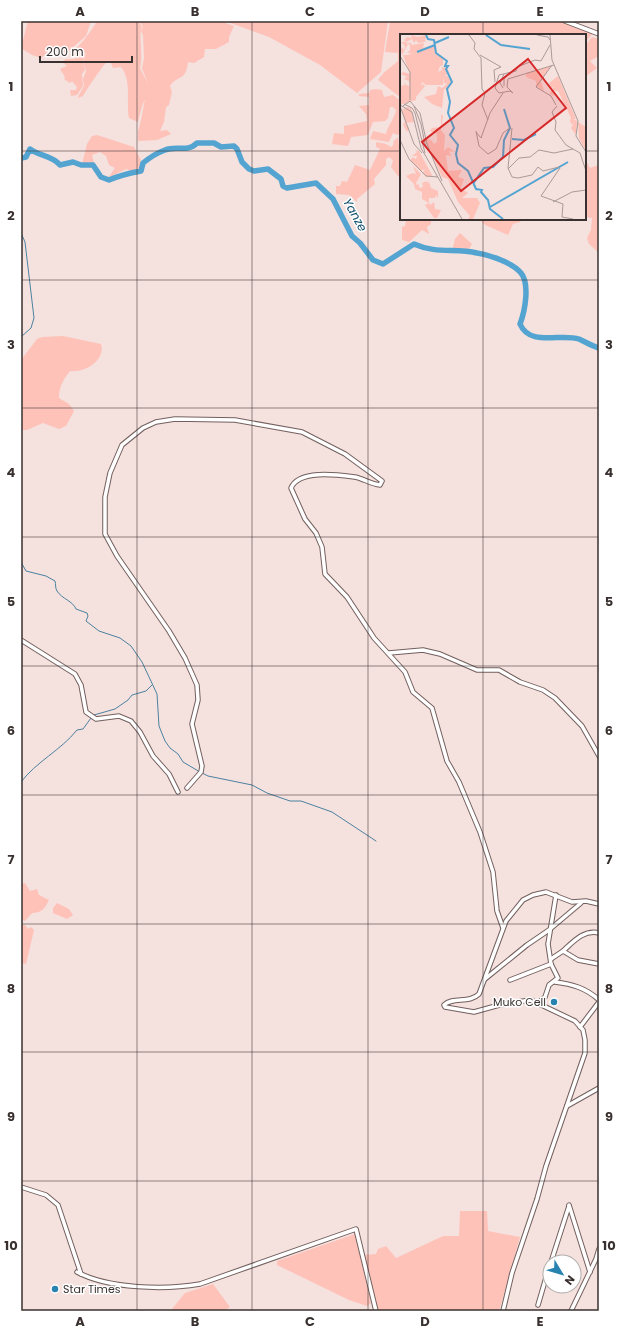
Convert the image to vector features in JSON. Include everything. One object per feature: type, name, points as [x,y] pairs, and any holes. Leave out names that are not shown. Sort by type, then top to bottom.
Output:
[{"type":"street","points":[[565,21],[599,34]]},
{"type":"street","points":[[187,788],[201,772],[202,766],[192,724],[198,700],[197,685],[185,658],[169,631],[117,556],[105,534],[105,497],[110,472],[122,445],[143,428],[156,422],[175,419],[234,420],[302,432],[345,454],[379,478],[382,483],[380,485],[356,478],[315,475],[301,478],[295,482],[291,488],[305,519],[316,533],[322,547],[325,574],[346,597],[374,638],[405,672],[413,692],[432,708],[447,761],[459,782],[480,832],[493,872],[497,911],[503,928]]},
{"type":"street","points":[[21,640],[75,674],[81,685],[86,712],[96,719],[119,716],[131,721],[140,732],[153,756],[169,774],[178,792]]},
{"type":"street","points":[[389,653],[423,650],[440,654],[477,670],[498,670],[520,682],[543,690],[555,698],[582,726],[599,756]]},
{"type":"street","points":[[503,1311],[512,1273],[566,1106],[585,1054],[585,1040],[580,1027],[575,1021],[538,1003],[527,1000],[503,1004],[474,1012],[444,1006],[447,1002],[473,999],[479,994],[498,947],[503,928],[512,912],[528,897],[546,892],[572,902],[581,903]]},
{"type":"street","points":[[555,982],[557,976],[550,959],[549,930],[556,895]]},
{"type":"street","points":[[484,980],[527,945],[549,930],[581,903],[586,901],[599,904]]},
{"type":"street","points":[[550,959],[563,951],[578,937],[590,933],[599,933]]},
{"type":"street","points":[[563,951],[578,960],[599,964]]},
{"type":"street","points":[[510,980],[551,964]]},
{"type":"street","points":[[538,1003],[545,997],[549,985],[555,982],[589,991],[599,1001],[580,1027]]},
{"type":"street","points":[[566,1106],[599,1088]]},
{"type":"street","points":[[21,1187],[46,1195],[58,1206],[79,1273],[130,1286],[161,1288],[185,1287],[200,1284],[356,1229],[376,1311]]},
{"type":"street","points":[[553,1254],[569,1205],[590,1272]]},
{"type":"street","points":[[571,1311],[590,1272],[599,1249]]},
{"type":"street","points":[[538,1305],[542,1291]]},
{"type":"shaded area","points":[[28,21],[91,21],[86,36],[64,55],[54,47],[41,58],[32,55],[21,48]]},
{"type":"shaded area","points":[[97,21],[139,21],[142,27],[141,31],[143,27],[140,21],[223,22],[234,26],[229,37],[229,42],[216,49],[205,49],[204,57],[194,63],[188,62],[184,75],[173,82],[170,86],[172,92],[169,105],[166,107],[164,122],[160,131],[167,130],[171,134],[157,140],[138,141],[138,131],[145,99],[138,122],[129,118],[128,85],[121,67],[113,68],[111,63],[108,61],[99,71],[83,96],[78,98],[84,86],[83,79],[86,71],[83,62],[86,53],[73,58],[70,57],[71,52],[74,51]],"holes":[[[141,31],[143,35],[144,58],[142,68],[148,84],[140,68]]]},
{"type":"shaded area","points":[[225,21],[388,21],[381,72],[357,93],[320,65],[269,37]]},
{"type":"shaded area","points":[[390,21],[558,21],[589,30],[592,34],[586,42],[586,34],[400,34],[400,97],[378,80],[384,72],[398,61],[398,53],[385,52]]},
{"type":"shaded area","points":[[592,37],[599,39],[599,56],[590,61],[597,68],[586,76],[586,45]]},
{"type":"shaded area","points":[[85,54],[83,62],[85,70],[82,74],[83,86],[77,95],[71,96],[70,90],[76,90],[77,87],[72,81],[70,83],[64,79],[65,77],[60,69],[67,66],[62,62],[66,59],[73,59]]},
{"type":"shaded area","points":[[370,90],[382,90],[384,97],[393,95],[400,100],[400,134],[397,135],[393,133],[389,142],[370,139],[373,131],[386,134],[396,110],[393,107],[390,107],[388,118],[385,121],[373,122],[368,135],[351,137],[348,146],[332,144],[334,133],[344,134],[344,126],[367,121],[366,114],[359,106],[369,105],[369,97],[359,96],[359,94],[369,93]]},
{"type":"shaded area","points":[[97,135],[134,147],[141,160],[140,168],[132,171],[126,169],[108,178],[115,168],[109,165],[106,156],[100,152],[92,155],[94,163],[82,164],[87,144],[92,136]]},
{"type":"shaded area","points":[[398,137],[400,145],[400,176],[398,176],[391,167],[393,160],[389,157],[386,159],[386,165],[374,179],[375,184],[357,199],[357,202],[349,195],[336,194],[336,186],[340,186],[342,181],[347,182],[355,165],[370,170],[380,149],[376,147],[376,142],[386,144],[391,147],[394,144],[393,142]]},
{"type":"shaded area","points":[[586,161],[590,168],[599,165],[599,253],[589,244],[587,238],[591,230],[592,218],[586,217]]},
{"type":"shaded area","points":[[406,220],[431,220],[431,224],[427,227],[429,234],[422,230],[409,242],[402,240],[402,227],[405,226]]},
{"type":"shaded area","points":[[480,220],[522,220],[513,224],[508,235],[485,225]]},
{"type":"shaded area","points":[[460,233],[472,244],[468,251],[452,251],[455,239]]},
{"type":"shaded area","points":[[63,336],[101,344],[102,350],[100,356],[93,365],[81,370],[70,371],[65,377],[60,390],[59,398],[69,404],[74,411],[66,426],[59,429],[43,423],[27,430],[21,430],[21,360],[37,339],[42,337]]},
{"type":"shaded area","points":[[25,883],[30,891],[37,889],[39,895],[49,900],[43,910],[32,913],[25,921],[21,919],[21,884]]},
{"type":"shaded area","points":[[57,903],[69,909],[73,915],[67,919],[53,913],[53,908]]},
{"type":"shaded area","points":[[21,925],[25,925],[28,929],[31,927],[34,930],[26,964],[21,963]]},
{"type":"shaded area","points":[[460,1211],[487,1211],[488,1231],[520,1237],[499,1311],[377,1311],[364,1255],[376,1254],[378,1249],[386,1246],[396,1258],[443,1236],[459,1236]]},
{"type":"shaded area","points":[[355,1234],[371,1303],[367,1306],[349,1300],[277,1265],[277,1261]]},
{"type":"shaded area","points":[[213,1284],[230,1307],[224,1311],[174,1311],[172,1309],[185,1293]]},
{"type":"waterway","name":"Yanze","points":[[21,158],[26,157],[30,149],[54,160],[60,165],[73,162],[81,165],[93,165],[101,177],[109,180],[125,174],[141,171],[145,161],[165,150],[174,148],[189,148],[197,143],[214,143],[221,147],[234,146],[237,149],[242,162],[249,169],[254,171],[268,169],[281,179],[283,186],[287,188],[316,183],[333,199],[352,236],[360,243],[373,260],[383,264],[414,244],[430,249],[477,253],[501,260],[517,269],[524,278],[526,298],[520,324],[525,331],[538,337],[563,337],[579,339],[599,348]]},
{"type":"waterway","points":[[21,233],[25,242],[34,318],[31,328],[21,337]]},
{"type":"waterway","points":[[21,562],[26,571],[46,576],[55,581],[56,590],[59,594],[75,606],[76,609],[87,613],[88,616],[86,621],[99,631],[120,638],[131,646],[142,662],[157,694],[159,726],[165,741],[170,748],[178,754],[183,762],[200,772]]},
{"type":"waterway","points":[[94,715],[115,709],[128,700],[132,695],[146,691],[152,685]]},
{"type":"waterway","points":[[21,782],[34,768],[64,744],[77,730],[83,729],[91,718]]},
{"type":"waterway","points":[[202,773],[208,776],[252,785],[267,793],[290,801],[301,801],[332,812],[376,841]]},
{"type":"place","name":"Muko Cell","points":[[554,1002]]},
{"type":"place","name":"Star Times","points":[[55,1289]]}]
